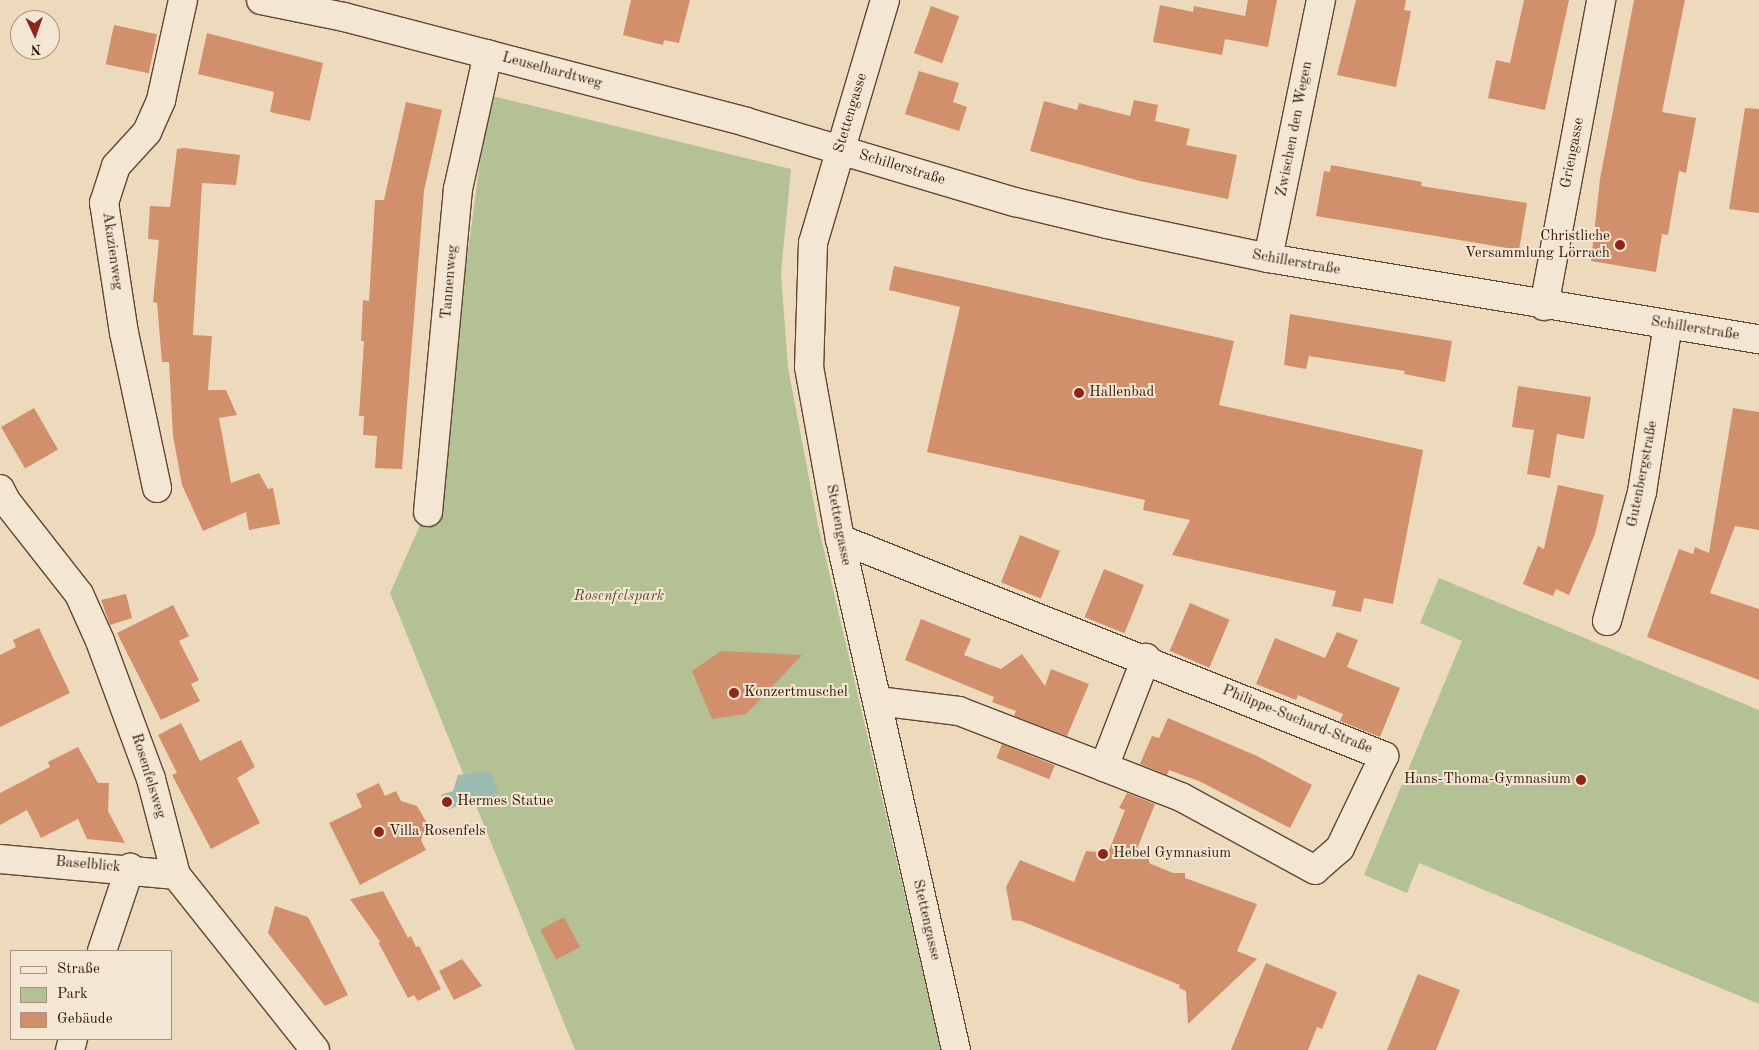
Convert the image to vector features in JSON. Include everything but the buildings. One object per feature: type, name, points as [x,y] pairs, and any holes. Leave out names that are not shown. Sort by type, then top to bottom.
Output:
[{"type":"street","name":"Akazienweg","points":[[157,488],[124,333],[104,203],[116,166],[147,132],[161,100],[183,0]]},
{"type":"street","name":"Leuselhardtweg","points":[[261,0],[346,9],[488,54],[840,150]]},
{"type":"street","name":"Stettengasse","points":[[885,0],[813,243],[809,367],[840,539],[956,1050]]},
{"type":"street","name":"Zwischen den Wegen","points":[[1268,258],[1321,0]]},
{"type":"street","name":"Griengasse","points":[[1544,306],[1601,0]]},
{"type":"street","name":"Tannenweg","points":[[428,512],[458,189],[488,54]]},
{"type":"street","name":"Schillerstraße","points":[[840,150],[1059,213],[1268,258],[1544,306],[1759,339]]},
{"type":"street","name":"Gutenbergstraße","points":[[1607,621],[1642,492],[1668,324]]},
{"type":"street","name":"Rosenfelsweg","points":[[0,490],[6,501],[79,594],[97,633],[151,779],[176,875],[312,1048]]},
{"type":"street","name":"Philippe-Suchard-Straße","points":[[840,539],[1146,658],[1384,756],[1340,848],[1315,870],[1181,797],[1104,767],[959,711],[878,701]]},
{"type":"street","points":[[1104,767],[1146,658]]},
{"type":"street","name":"Baselblick","points":[[0,859],[130,868],[176,875]]},
{"type":"street","points":[[102,950],[130,868]]},
{"type":"green space","name":"Rosenfelspark","points":[[489,95],[791,169],[781,273],[788,368],[818,525],[941,1050],[575,1050],[390,593],[436,489]]},
{"type":"green space","name":"Hans-Thoma-Gymnasium","points":[[1439,578],[1759,710],[1759,1004],[1419,863],[1407,893],[1364,875],[1462,641],[1420,623]]},
{"type":"water","points":[[490,771],[498,792],[474,807],[459,805],[448,810],[441,795],[453,791],[458,775]]},
{"type":"place","name":"Christliche Versammlung Lörrach","points":[[1620,245]]},
{"type":"place","name":"Hallenbad","points":[[1079,393]]},
{"type":"place","name":"Konzertmuschel","points":[[734,693]]},
{"type":"place","name":"Hans-Thoma-Gymnasium","points":[[1581,780]]},
{"type":"place","name":"Hermes Statue","points":[[447,802]]},
{"type":"place","name":"Villa Rosenfels","points":[[379,832]]},
{"type":"place","name":"Hebel Gymnasium","points":[[1103,854]]}]
